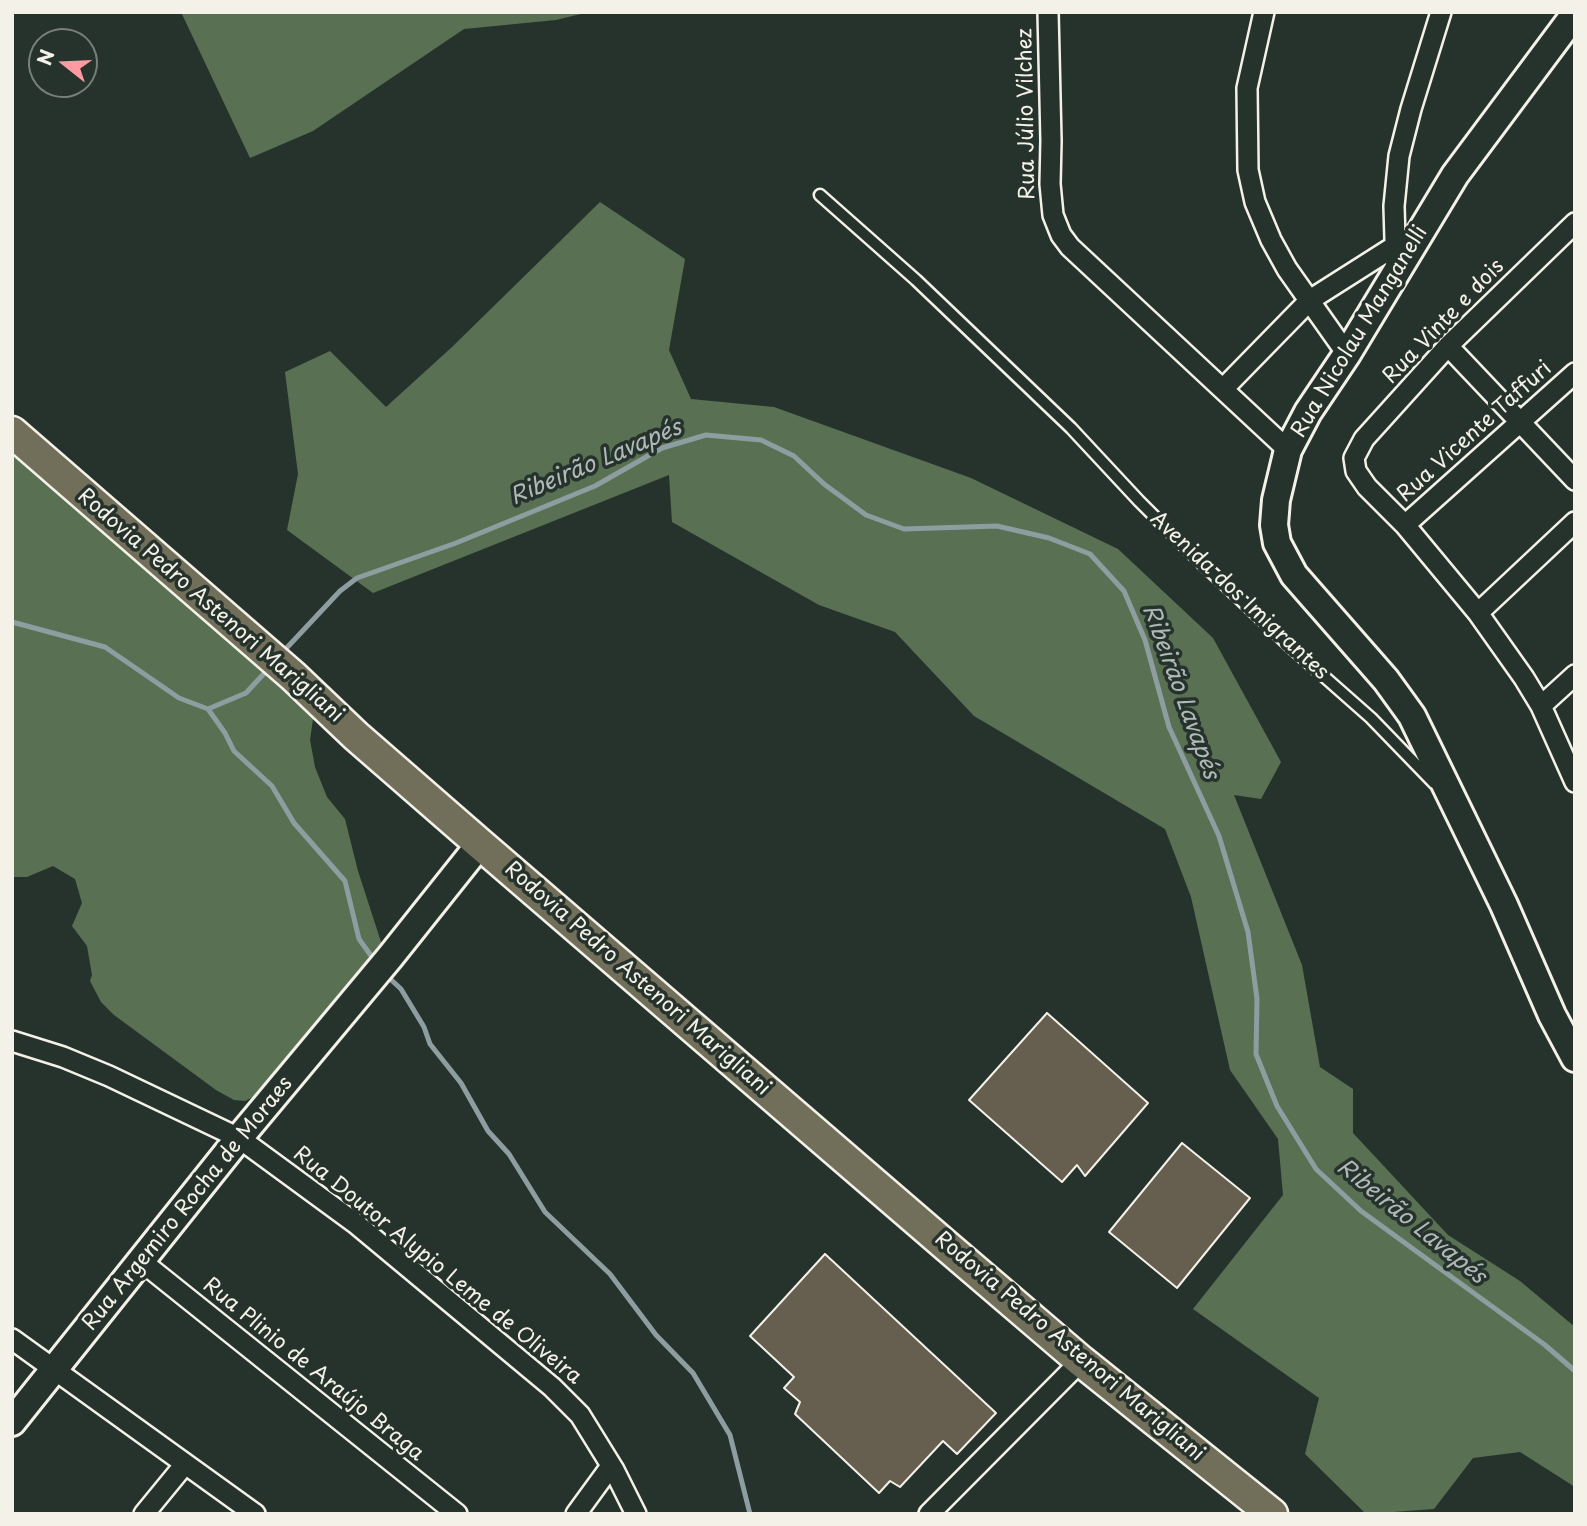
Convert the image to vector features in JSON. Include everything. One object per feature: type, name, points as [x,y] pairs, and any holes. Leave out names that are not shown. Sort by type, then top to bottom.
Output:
[{"type":"main road","name":"Rodovia Pedro Astenori Marigliani","points":[[12,432],[293,676],[356,736],[480,844],[1081,1361],[1272,1514]]},
{"type":"street","name":"Rua Júlio Vilchez","points":[[1048,12],[1050,184],[1053,215],[1061,235],[1070,247],[1223,389]]},
{"type":"street","points":[[1396,273],[1394,205],[1399,156],[1441,12]]},
{"type":"street","name":"Rua Nicolau Manganelli","points":[[1455,805],[1412,716],[1386,680],[1309,593],[1285,559],[1274,525],[1276,500],[1288,450],[1308,412],[1348,354],[1455,175],[1575,14]]},
{"type":"street","points":[[1265,17],[1247,88],[1248,170],[1255,202],[1287,270],[1348,354]]},
{"type":"street","name":"Rua Vinte e dois","points":[[1405,525],[1356,471],[1354,458],[1364,439],[1448,346],[1575,223]]},
{"type":"street","points":[[1288,450],[1223,389],[1310,300],[1395,246]]},
{"type":"street","points":[[1448,346],[1575,480]]},
{"type":"street","name":"Rua Vicente Taffuri","points":[[1405,525],[1575,373]]},
{"type":"street","points":[[1478,612],[1575,522]]},
{"type":"street","points":[[1405,525],[1478,612],[1541,706],[1575,782]]},
{"type":"street","points":[[1541,706],[1575,676]]},
{"type":"street","name":"Avenida dos Imigrantes","points":[[1455,805],[1504,905],[1552,1015],[1575,1058]]},
{"type":"street","name":"Rua Argemiro Rocha de Moraes","points":[[12,1422],[239,1138],[480,844]]},
{"type":"street","name":"Rua Doutor Alypio Leme de Oliveira","points":[[12,1041],[75,1062],[239,1138],[355,1223],[552,1387],[580,1415],[636,1514]]},
{"type":"street","name":"Rua Plinio de Araújo Braga","points":[[141,1261],[457,1514]]},
{"type":"street","points":[[12,1339],[255,1514]]},
{"type":"street","points":[[929,1514],[1081,1361]]},
{"type":"street","points":[[144,1514],[185,1464]]},
{"type":"street","points":[[576,1514],[611,1466]]},
{"type":"lane","name":"Avenida dos Imigrantes","points":[[820,195],[916,280],[1071,428],[1182,543],[1293,650],[1371,718],[1455,805]]},
{"type":"green space","points":[[181,12],[589,12],[556,20],[464,29],[313,131],[250,158]]},
{"type":"green space","points":[[600,202],[685,259],[669,350],[691,399],[774,407],[971,478],[1118,549],[1213,638],[1281,762],[1261,799],[1234,795],[1302,965],[1320,1067],[1353,1089],[1353,1133],[1448,1235],[1520,1281],[1575,1327],[1575,1487],[1520,1452],[1473,1458],[1434,1509],[1366,1514],[1305,1454],[1319,1398],[1193,1309],[1283,1195],[1278,1139],[1230,1070],[1191,897],[1165,829],[974,716],[895,632],[819,605],[672,522],[669,475],[373,593],[287,530],[298,474],[285,372],[330,351],[386,407],[452,347]]},
{"type":"green space","points":[[12,451],[85,518],[204,615],[314,712],[310,740],[315,767],[327,797],[345,819],[358,871],[383,948],[264,1092],[245,1101],[234,1100],[216,1090],[114,1015],[101,1002],[90,981],[92,975],[87,946],[72,926],[82,903],[75,879],[53,866],[27,877],[12,877]]},
{"type":"building","points":[[1047,1013],[1148,1103],[1085,1176],[1077,1165],[1062,1182],[969,1100]]},
{"type":"building","points":[[1182,1143],[1250,1198],[1177,1288],[1109,1232]]},
{"type":"building","points":[[825,1254],[996,1413],[957,1454],[943,1441],[900,1487],[890,1481],[879,1493],[795,1414],[800,1402],[784,1388],[794,1377],[750,1336]]},
{"type":"waterway","name":"Ribeirão Lavapés","points":[[281,654],[340,591],[357,578],[456,543],[595,486],[662,448],[706,435],[761,440],[794,456],[824,484],[866,515],[904,529],[997,526],[1049,538],[1090,554],[1124,591],[1145,640],[1169,727],[1219,836],[1248,932],[1257,999],[1256,1054],[1277,1106],[1316,1169],[1361,1211],[1545,1345],[1575,1371]]},
{"type":"waterway","name":"Ribeirão Lavapés","points":[[12,622],[105,647],[179,698],[208,709],[246,693],[270,667]]},
{"type":"waterway","points":[[208,709],[234,751],[272,786],[294,823],[345,881],[359,939],[377,964]]},
{"type":"waterway","points":[[385,974],[401,989],[424,1027],[430,1044],[461,1083],[488,1131],[509,1154],[545,1212],[610,1274],[656,1335],[693,1373],[730,1435],[750,1514]]}]
